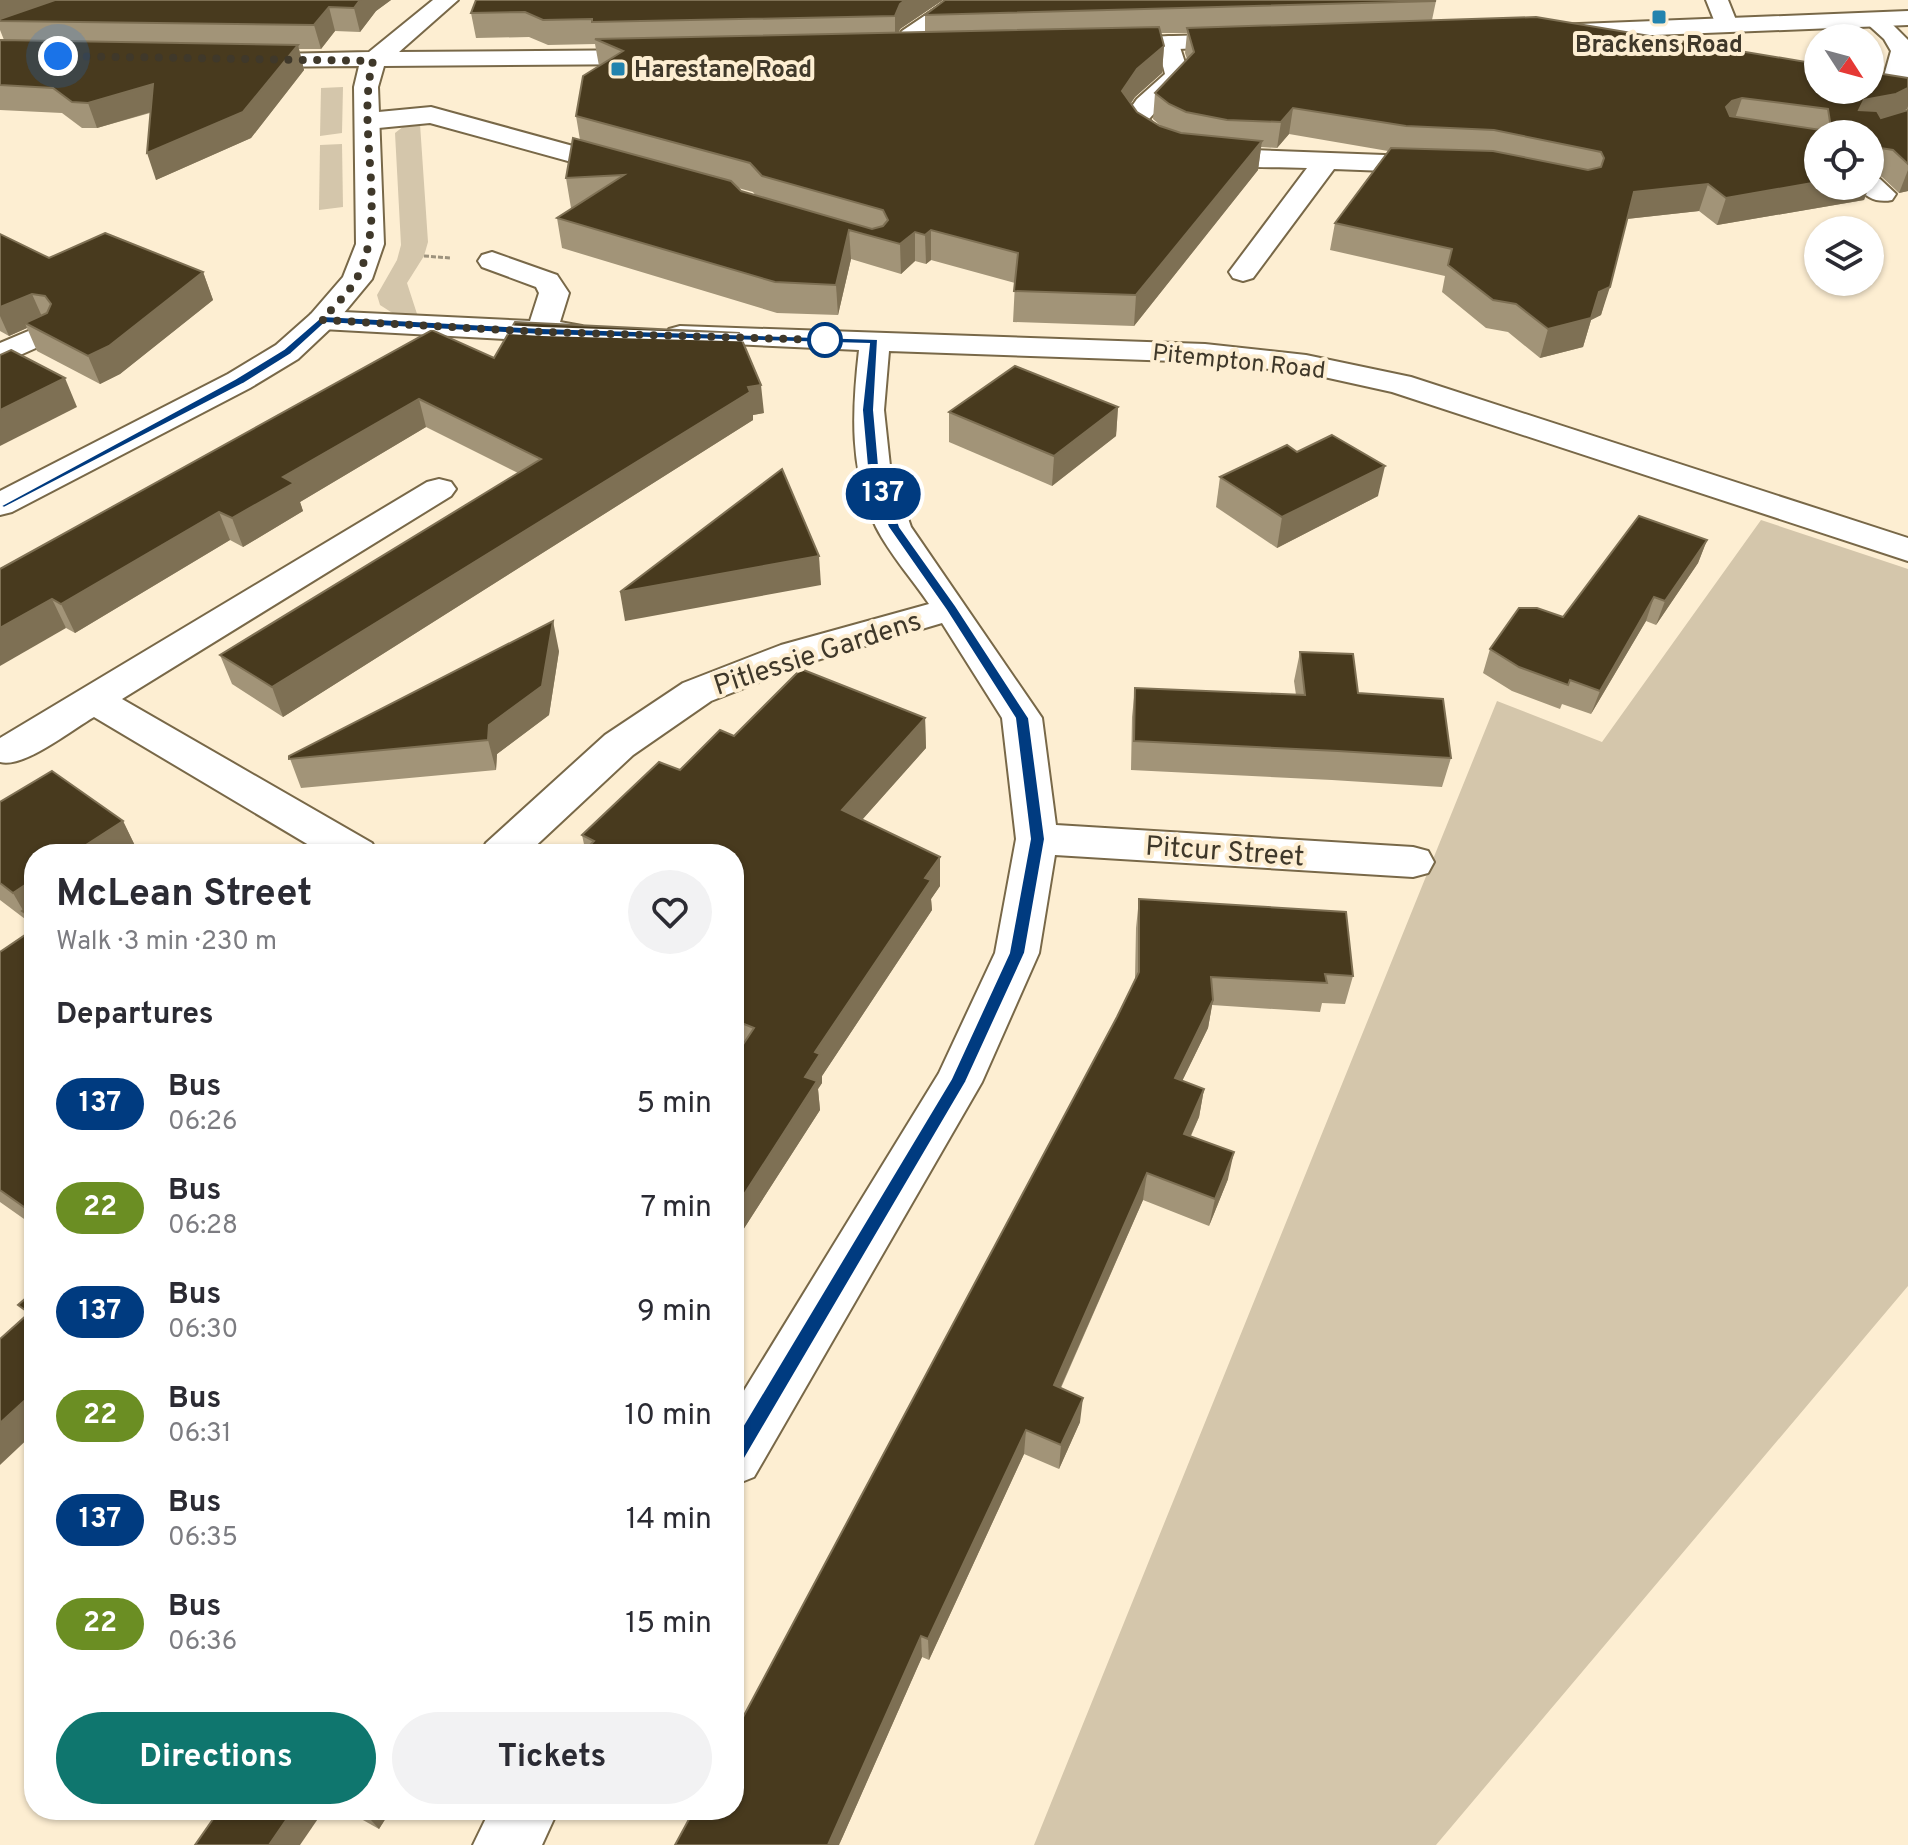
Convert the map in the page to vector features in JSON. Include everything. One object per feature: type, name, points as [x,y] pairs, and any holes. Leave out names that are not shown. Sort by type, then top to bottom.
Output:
[{"type":"street","points":[[0,505],[239,381],[287,352],[322,320],[357,279],[370,244],[366,87],[373,61],[447,0]]},
{"type":"street","points":[[940,49],[902,50],[910,36],[963,0]]},
{"type":"street","points":[[1717,0],[1726,25]]},
{"type":"street","points":[[1537,33],[1908,18]]},
{"type":"street","points":[[1875,20],[1893,35],[1903,51],[1896,76],[1908,95]]},
{"type":"street","points":[[1077,46],[1273,41]]},
{"type":"street","points":[[1169,43],[1177,75],[1171,84],[1144,103],[1136,119],[1150,137],[1180,150],[1224,157],[1457,166]]},
{"type":"street","points":[[214,59],[373,61],[688,56]]},
{"type":"street","points":[[368,121],[431,115],[656,178]]},
{"type":"street","points":[[1243,272],[1326,161]]},
{"type":"street","points":[[492,261],[547,281],[554,293],[542,332]]},
{"type":"street","points":[[322,320],[605,333]]},
{"type":"street","points":[[0,355],[45,333]]},
{"type":"street","name":"Pitempton Road","points":[[653,335],[1205,353],[1306,364],[1400,384],[1908,550]]},
{"type":"street","points":[[744,1441],[958,1082],[1017,953],[1037,839],[1022,718],[894,527],[873,466],[868,410],[875,341]]},
{"type":"street","points":[[8,751],[439,489]]},
{"type":"street","points":[[399,514],[432,531]]},
{"type":"street","name":"Pitlessie Gardens","points":[[512,844],[619,745],[697,692],[794,654],[951,609]]},
{"type":"street","points":[[93,699],[340,844]]},
{"type":"street","name":"Pitcur Street","points":[[1037,839],[1413,862]]},
{"type":"street","points":[[506,1845],[520,1820]]},
{"type":"shaded area","points":[[343,87],[342,133],[320,136],[321,88]]},
{"type":"shaded area","points":[[420,124],[428,242],[424,256],[407,283],[418,317],[394,314],[380,305],[377,295],[397,260],[401,245],[395,133],[404,126]]},
{"type":"shaded area","points":[[342,144],[343,207],[319,210],[320,145]]},
{"type":"shaded area","points":[[1761,520],[1908,569],[1908,1286],[1436,1845],[1034,1845],[1497,701],[1602,742]]},
{"type":"building","points":[[55,0],[360,0],[354,8],[329,7],[314,25],[0,21]]},
{"type":"building","points":[[476,0],[905,0],[895,16],[592,22],[592,19],[543,20],[525,12],[471,13]]},
{"type":"building","points":[[945,0],[1432,0],[1436,1],[925,15]]},
{"type":"building","points":[[1536,17],[1804,62],[1804,104],[1862,104],[1859,110],[1877,111],[1881,118],[1908,110],[1908,164],[1893,150],[1884,148],[1884,120],[1830,120],[1828,109],[1742,98],[1732,101],[1726,107],[1730,116],[1804,127],[1804,184],[1726,198],[1708,184],[1634,192],[1610,287],[1599,292],[1591,318],[1548,329],[1516,304],[1493,300],[1448,265],[1452,249],[1335,223],[1391,148],[1493,151],[1588,170],[1601,167],[1604,158],[1601,152],[1494,130],[1406,126],[1293,108],[1281,122],[1227,120],[1186,112],[1155,93],[1194,52],[1187,28]]},
{"type":"building","points":[[1159,27],[1164,46],[1137,69],[1122,91],[1137,112],[1160,126],[1181,133],[1262,141],[1136,295],[1014,291],[1018,253],[931,230],[925,235],[915,232],[900,244],[849,230],[836,285],[775,282],[557,218],[624,175],[566,178],[573,138],[731,181],[741,191],[872,229],[883,226],[888,220],[883,210],[762,176],[750,163],[576,116],[583,76],[623,51],[595,39]]},
{"type":"building","points":[[0,40],[298,45],[243,112],[147,153],[153,84],[88,103],[72,102],[53,88],[0,85]]},
{"type":"building","points":[[1884,74],[1908,78],[1908,88],[1884,96]]},
{"type":"building","points":[[105,233],[203,272],[109,346],[88,356],[25,323],[47,313],[51,304],[45,296],[32,294],[0,307],[0,234],[49,258]]},
{"type":"building","points":[[515,322],[739,333],[761,385],[748,387],[750,392],[272,687],[220,655],[541,459],[419,399],[283,477],[294,483],[232,518],[219,512],[61,604],[52,599],[0,628],[0,569],[432,330],[494,358]]},
{"type":"building","points":[[11,350],[65,378],[0,410],[0,355]]},
{"type":"building","points":[[1015,366],[1118,407],[1054,456],[949,412]]},
{"type":"building","points":[[1332,435],[1385,466],[1282,517],[1220,477],[1287,445],[1297,452]]},
{"type":"building","points":[[782,469],[819,556],[620,592]]},
{"type":"building","points":[[1639,516],[1707,540],[1665,601],[1654,597],[1600,691],[1570,680],[1568,685],[1519,667],[1490,649],[1519,608],[1537,608],[1563,617]]},
{"type":"building","points":[[553,621],[542,686],[489,725],[488,740],[289,759],[289,756]]},
{"type":"building","points":[[1300,652],[1353,654],[1358,693],[1443,699],[1451,758],[1134,741],[1135,688],[1305,695]]},
{"type":"building","points":[[801,669],[925,718],[842,810],[940,857],[925,878],[931,880],[815,1052],[820,1054],[805,1077],[817,1081],[744,1194],[744,1043],[754,1028],[744,1024],[744,844],[591,844],[594,841],[582,835],[659,762],[680,770],[720,730],[734,736]]},
{"type":"building","points":[[52,771],[123,821],[87,844],[24,844],[24,886],[13,893],[0,883],[0,802]]},
{"type":"building","points":[[1139,899],[1346,912],[1353,976],[1325,974],[1327,983],[1211,977],[1213,1000],[1175,1078],[1204,1089],[1184,1134],[1234,1152],[1215,1199],[1147,1173],[1054,1385],[1083,1398],[1061,1445],[1026,1430],[928,1639],[921,1636],[828,1845],[675,1845],[689,1820],[744,1820],[744,1715],[1139,972]]},
{"type":"building","points":[[24,936],[24,1207],[0,1190],[0,952]]},
{"type":"building","points":[[24,1317],[24,1401],[0,1423],[0,1339]]},
{"type":"building","points":[[212,1820],[286,1820],[269,1845],[195,1845]]},
{"type":"bus line","name":"137","points":[[0,506],[239,381],[287,352],[322,320],[542,332],[875,341],[868,410],[873,466],[894,527],[1022,718],[1037,839],[1017,953],[958,1082],[744,1441]]},
{"type":"place","name":"Brackens Road","points":[[1659,17]]},
{"type":"place","name":"Harestane Road","points":[[618,69]]},
{"type":"route","points":[[58,56],[373,61],[366,87],[370,244],[357,279],[322,320],[542,332],[825,340]]}]
